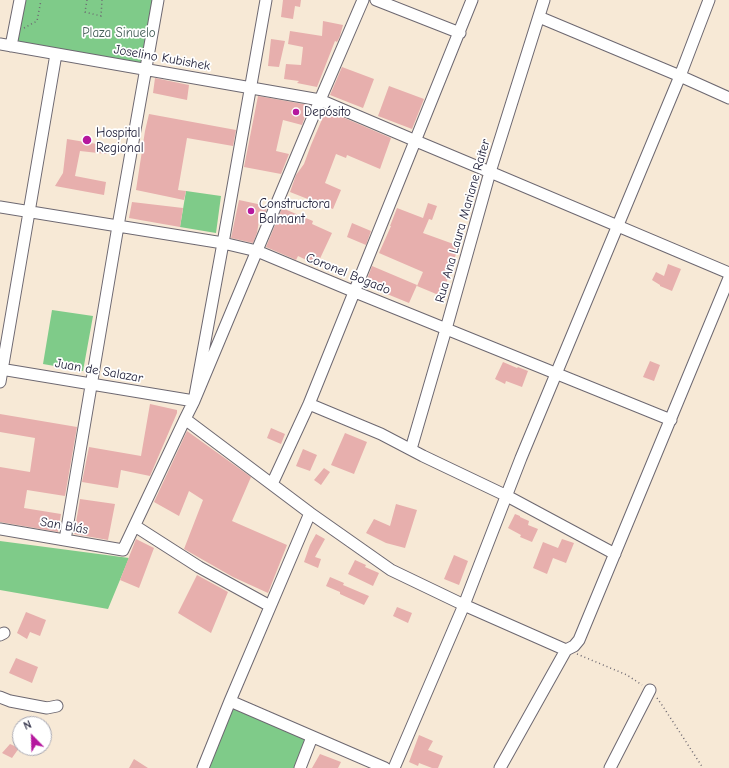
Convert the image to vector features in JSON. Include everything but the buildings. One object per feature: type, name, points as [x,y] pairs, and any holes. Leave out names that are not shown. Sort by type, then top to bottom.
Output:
[{"type":"street","points":[[5,45],[20,0]]},
{"type":"street","points":[[65,540],[158,0]]},
{"type":"street","points":[[194,401],[266,0]]},
{"type":"street","points":[[270,606],[199,567],[135,526],[194,401],[363,0]]},
{"type":"street","points":[[376,0],[460,33]]},
{"type":"street","points":[[272,484],[309,404],[460,33],[472,0]]},
{"type":"street","name":"Rua Ana Laura Mariane Raiter","points":[[411,450],[490,172],[544,0]]},
{"type":"street","points":[[394,768],[464,605],[521,458],[680,76],[709,0]]},
{"type":"street","points":[[539,17],[729,98]]},
{"type":"street","name":"Joselino Kubishek","points":[[5,45],[320,100],[729,273]]},
{"type":"street","points":[[0,382],[1,369],[56,54]]},
{"type":"street","name":"Coronel Bogado","points":[[0,207],[223,243],[257,251],[670,420]]},
{"type":"street","points":[[500,768],[566,650],[574,646],[579,640],[729,278]]},
{"type":"street","name":"Juan de Salazar","points":[[1,369],[194,401]]},
{"type":"street","points":[[309,404],[381,434],[507,496],[614,554]]},
{"type":"street","points":[[185,420],[310,513],[391,570],[464,605],[566,650]]},
{"type":"street","points":[[203,768],[310,513]]},
{"type":"street","name":"San Blás","points":[[0,529],[123,550],[135,526]]},
{"type":"street","points":[[610,768],[650,690]]},
{"type":"street","points":[[0,697],[10,701],[47,708],[57,706]]},
{"type":"street","points":[[230,701],[385,768]]},
{"type":"street","points":[[300,768],[312,737]]},
{"type":"path","points":[[24,28],[37,21],[41,0]]},
{"type":"path","points":[[87,0],[85,12],[100,16],[102,0]]},
{"type":"green space","name":"Plaza Sinuelo","points":[[20,0],[158,0],[146,70],[11,46]]},
{"type":"green space","points":[[186,191],[221,196],[216,233],[180,227]]},
{"type":"green space","points":[[52,310],[93,316],[83,371],[43,364]]},
{"type":"green space","points":[[0,541],[129,558],[108,609],[0,590]]},
{"type":"green space","points":[[233,709],[306,739],[294,768],[207,768]]},
{"type":"place","name":"Depósito","points":[[296,112]]},
{"type":"place","name":"Hospital Regional","points":[[87,140]]},
{"type":"place","name":"Constructora Balmant","points":[[251,211]]}]
